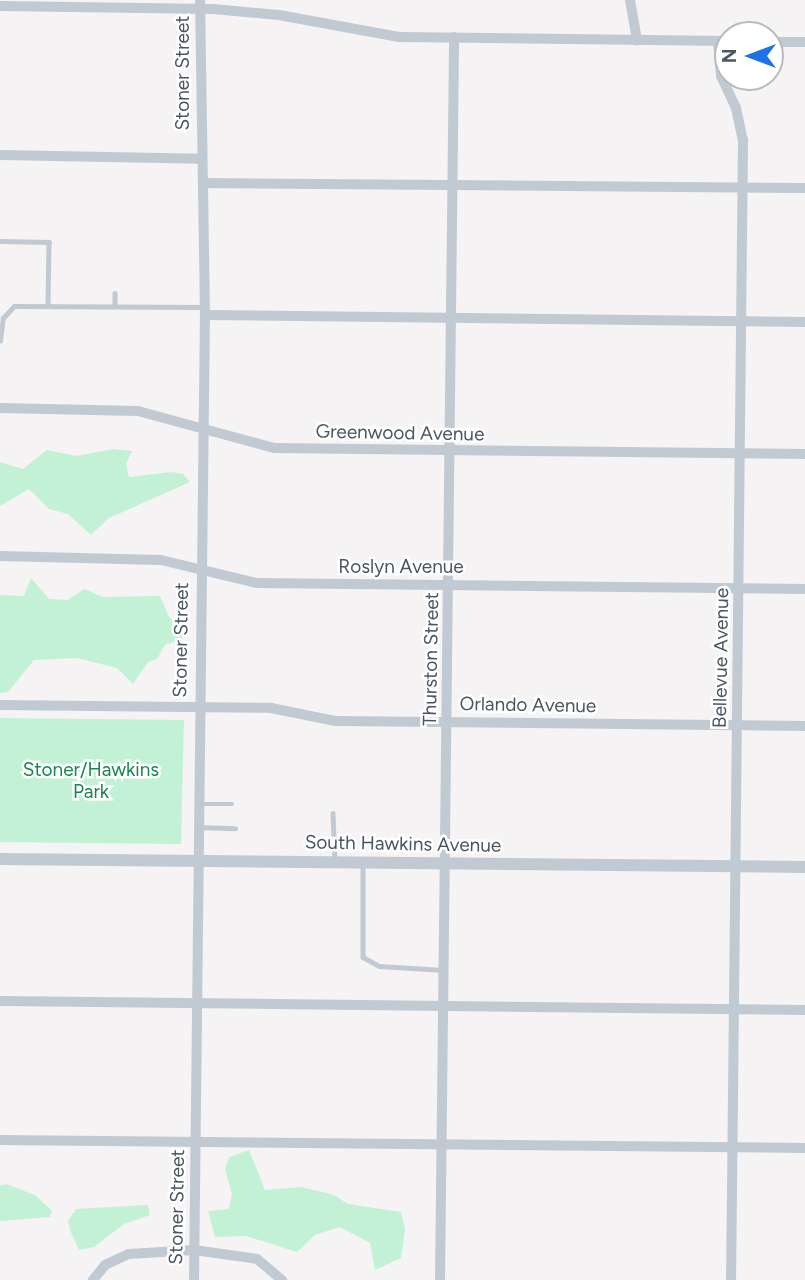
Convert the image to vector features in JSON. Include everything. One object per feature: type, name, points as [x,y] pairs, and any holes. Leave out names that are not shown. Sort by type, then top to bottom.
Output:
[{"type":"street","points":[[630,0],[637,40]]},
{"type":"street","points":[[0,6],[200,4],[279,15],[367,33],[714,41]]},
{"type":"street","name":"Stoner Street","points":[[194,1280],[198,707],[205,311],[200,4]]},
{"type":"street","name":"Thurston Street","points":[[440,1280],[454,37]]},
{"type":"street","points":[[784,42],[805,42]]},
{"type":"street","name":"Bellevue Avenue","points":[[728,91],[741,124],[744,188],[731,1280]]},
{"type":"street","points":[[0,155],[201,159]]},
{"type":"street","points":[[203,183],[805,188]]},
{"type":"street","points":[[205,311],[452,318],[805,322]]},
{"type":"street","name":"Greenwood Avenue","points":[[0,408],[138,411],[274,448],[805,454]]},
{"type":"street","name":"Roslyn Avenue","points":[[0,556],[136,557],[257,583],[805,589]]},
{"type":"street","name":"Orlando Avenue","points":[[0,705],[271,708],[335,721],[805,726]]},
{"type":"street","name":"South Hawkins Avenue","points":[[0,859],[805,867]]},
{"type":"street","points":[[0,1001],[805,1010]]},
{"type":"street","points":[[0,1140],[805,1148]]},
{"type":"street","points":[[93,1280],[105,1265],[129,1254],[194,1250],[257,1259],[282,1280]]},
{"type":"lane","points":[[0,241],[49,242],[48,306]]},
{"type":"lane","points":[[115,293],[115,306]]},
{"type":"lane","points":[[0,341],[7,311],[27,304],[205,311]]},
{"type":"lane","points":[[197,804],[232,804]]},
{"type":"lane","points":[[333,813],[335,863]]},
{"type":"lane","points":[[197,827],[235,828]]},
{"type":"lane","points":[[363,863],[363,957],[379,966],[444,970]]},
{"type":"green space","points":[[113,449],[132,451],[126,464],[129,477],[171,472],[183,474],[190,482],[109,518],[91,535],[68,514],[49,509],[29,489],[0,506],[0,462],[23,469],[47,450],[77,456]]},
{"type":"green space","points":[[31,578],[49,599],[68,600],[84,589],[103,597],[160,596],[169,617],[183,626],[183,638],[165,645],[157,659],[148,662],[133,684],[117,668],[77,658],[34,660],[8,692],[0,693],[0,595],[24,596]]},
{"type":"green space","name":"Stoner/Hawkins Park","points":[[0,718],[184,720],[181,844],[0,842]]},
{"type":"green space","points":[[249,1150],[265,1190],[302,1187],[334,1195],[348,1204],[401,1212],[405,1229],[401,1258],[375,1270],[370,1243],[340,1227],[315,1235],[297,1252],[246,1236],[215,1237],[208,1211],[229,1209],[232,1194],[225,1169],[229,1157]]},
{"type":"green space","points":[[6,1184],[35,1195],[52,1211],[50,1217],[0,1221],[0,1186]]},
{"type":"green space","points":[[148,1205],[150,1215],[124,1224],[94,1247],[79,1250],[68,1221],[76,1209]]}]
